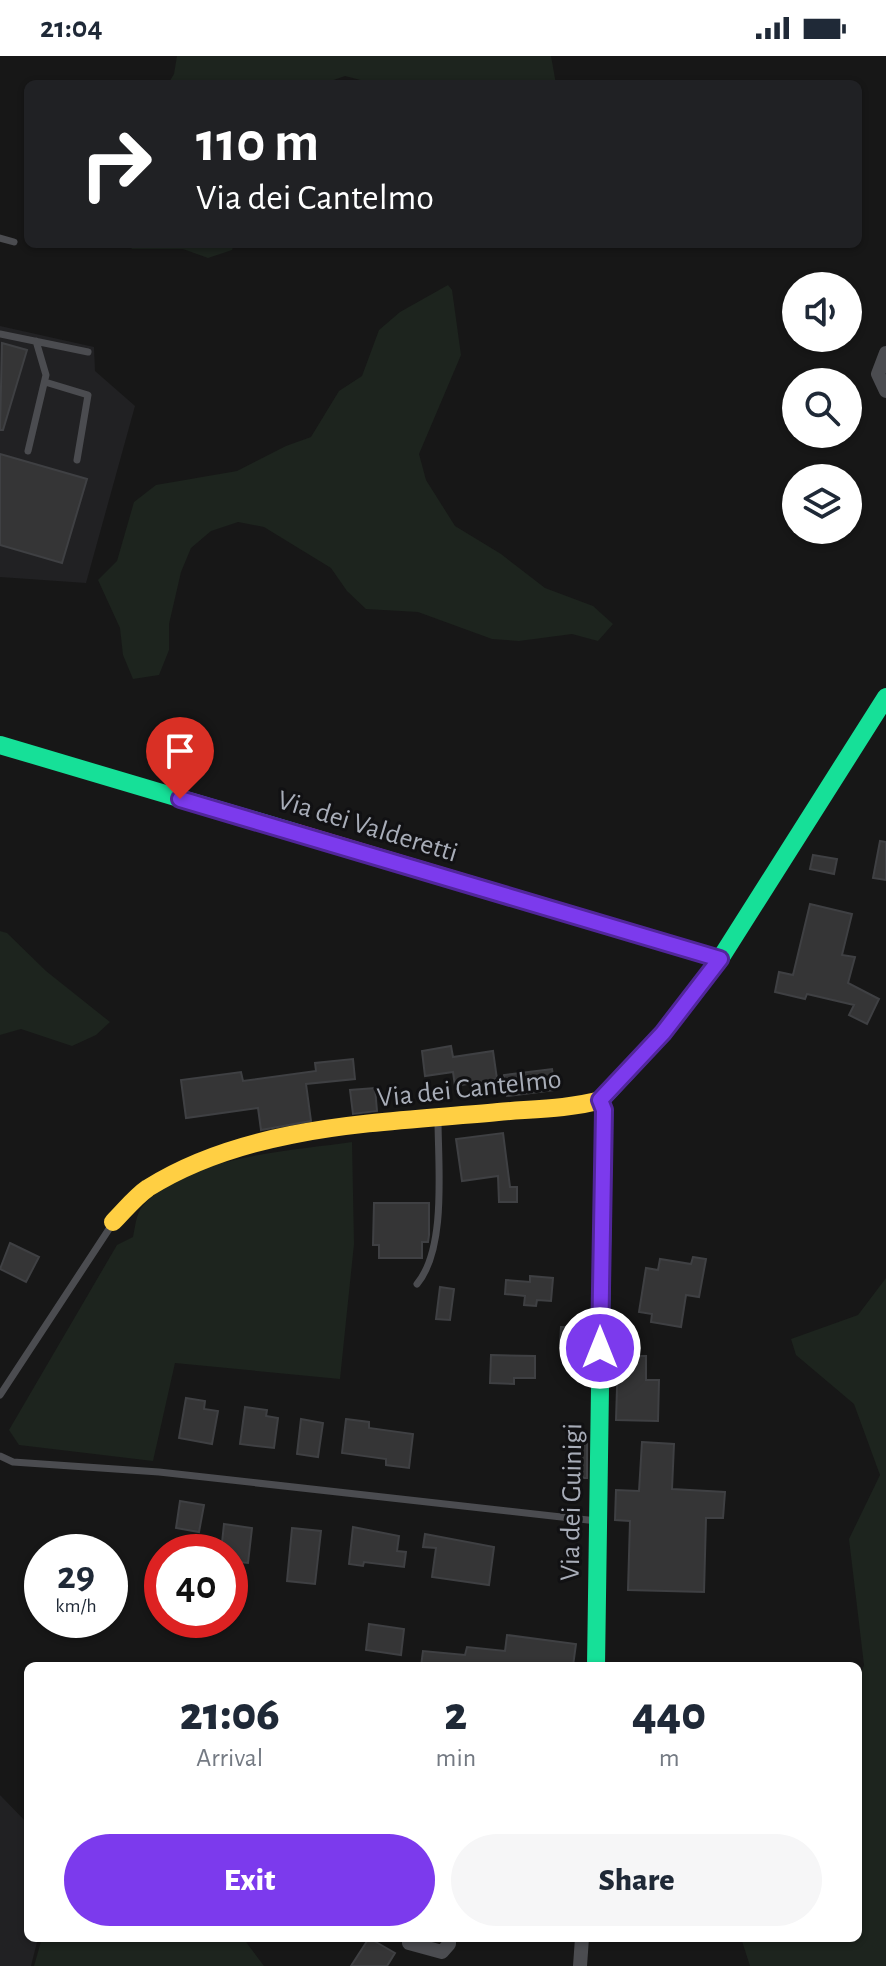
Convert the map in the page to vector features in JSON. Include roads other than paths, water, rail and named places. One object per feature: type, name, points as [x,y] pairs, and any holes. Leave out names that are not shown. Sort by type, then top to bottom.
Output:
[{"type":"street","points":[[886,353],[878,374],[886,391]]},
{"type":"street","name":"Via dei Cantelmo","points":[[113,1222],[136,1196],[155,1183],[191,1164],[233,1149],[374,1125],[600,1100],[663,1033],[720,959],[886,697]]},
{"type":"street","name":"Via dei Valderetti","points":[[0,745],[720,959]]},
{"type":"street","name":"Via dei Guinigi","points":[[596,1662],[604,1110],[600,1100]]},
{"type":"street","points":[[409,1943],[442,1952],[449,1942]]},
{"type":"street","points":[[580,1966],[582,1942]]},
{"type":"lane","points":[[0,238],[14,242]]},
{"type":"lane","points":[[0,334],[88,352]]},
{"type":"lane","points":[[28,451],[46,375],[36,341]]},
{"type":"lane","points":[[45,382],[88,395],[77,460]]},
{"type":"lane","points":[[417,1284],[433,1253],[438,1193],[438,1119]]},
{"type":"lane","points":[[0,1395],[113,1222]]},
{"type":"lane","points":[[0,1456],[13,1462],[159,1472],[599,1522]]}]
